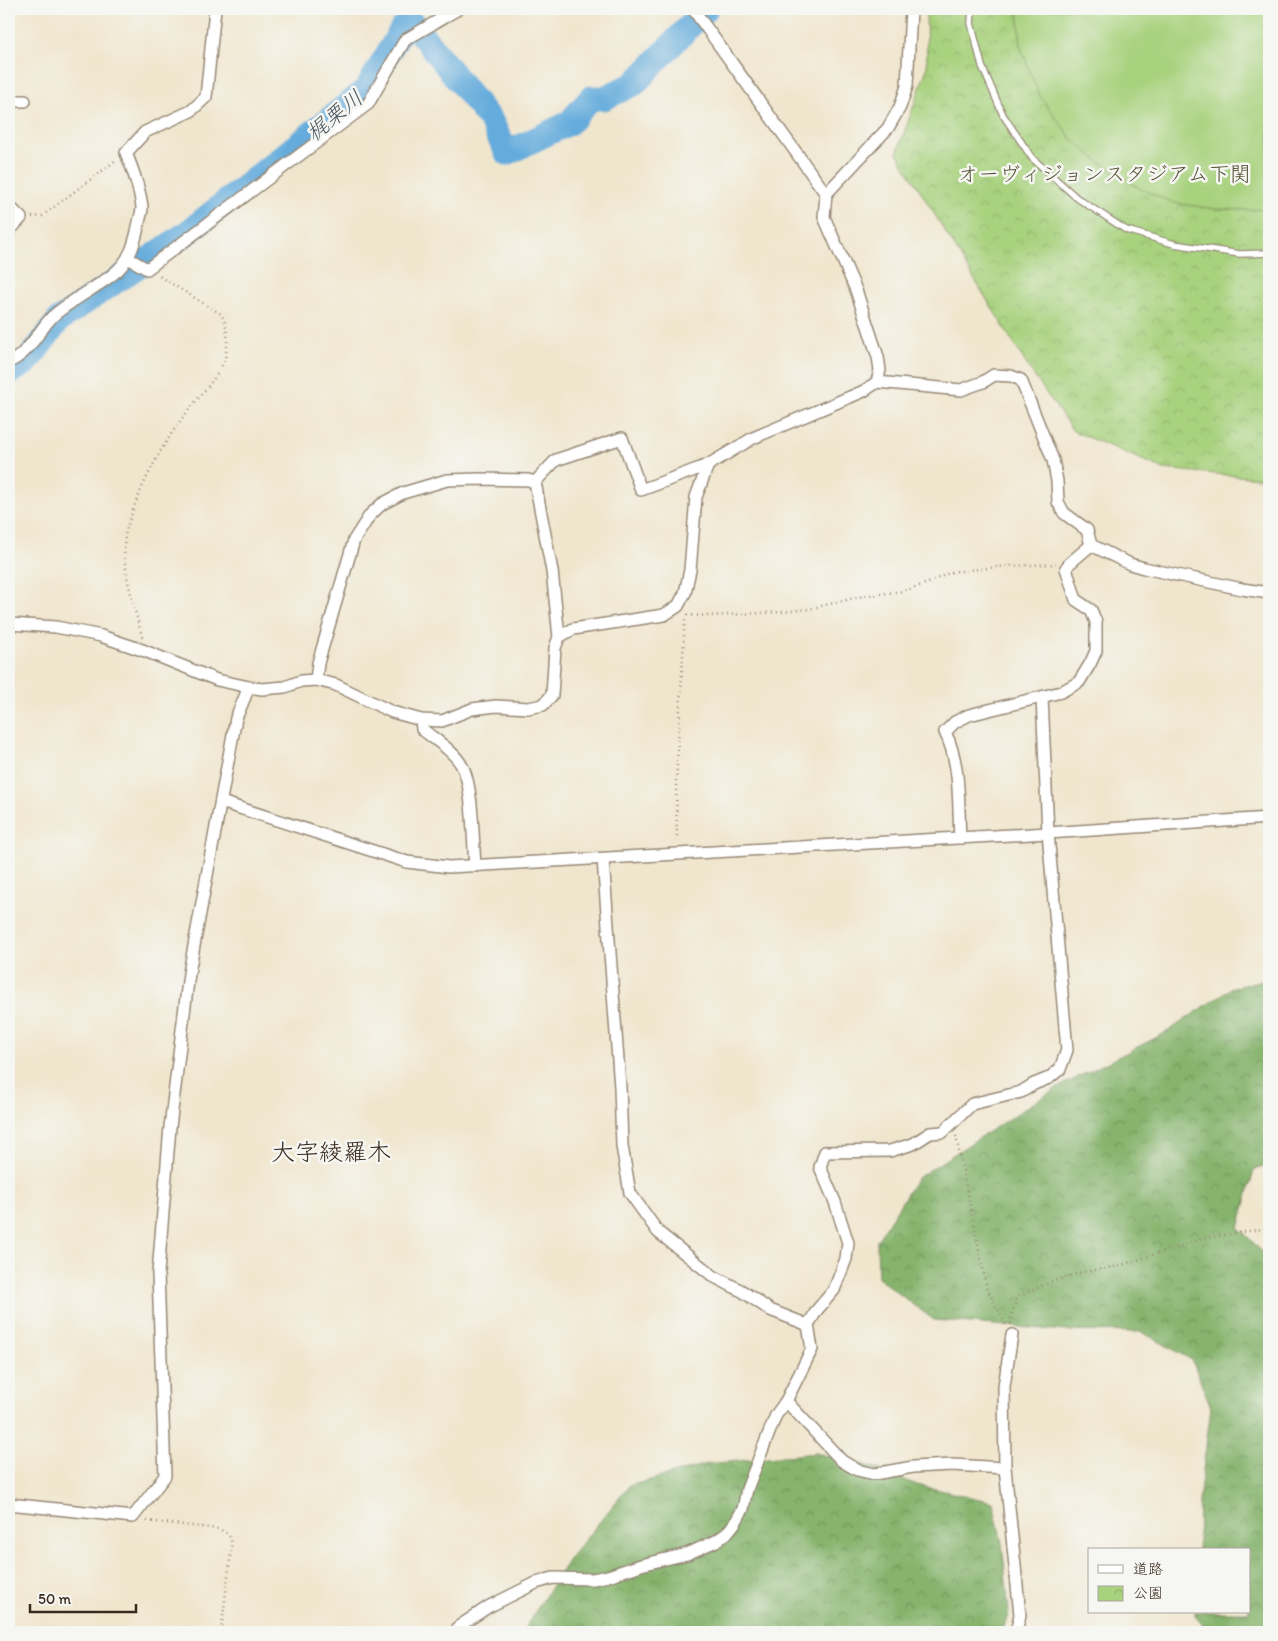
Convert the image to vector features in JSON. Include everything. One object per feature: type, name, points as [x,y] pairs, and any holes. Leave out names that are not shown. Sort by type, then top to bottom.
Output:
[{"type":"street","points":[[9,362],[24,353],[54,315],[113,274],[128,258],[135,242],[142,208],[136,179],[126,152],[145,132],[191,111],[206,97],[215,9]]},
{"type":"street","points":[[128,258],[147,269],[368,104],[405,40],[458,9]]},
{"type":"street","points":[[693,9],[826,194]]},
{"type":"street","points":[[877,382],[880,370],[878,357],[856,290],[824,217],[826,194],[888,128],[900,107],[907,86],[911,9]]},
{"type":"street","points":[[9,101],[25,101]]},
{"type":"street","points":[[9,206],[21,218],[9,231]]},
{"type":"street","points":[[535,482],[556,460],[622,438],[641,490],[708,465],[753,438],[864,391],[877,382],[961,390],[983,382],[994,375],[1011,376],[1021,380],[1053,460],[1058,502],[1064,513],[1087,530],[1091,545]]},
{"type":"street","points":[[559,637],[573,629],[664,615],[678,606],[685,594],[690,570],[696,497],[708,465]]},
{"type":"street","points":[[316,680],[318,663],[354,540],[360,529],[382,504],[403,493],[447,480],[528,480],[535,482]]},
{"type":"street","points":[[9,624],[56,627],[101,636],[145,651],[217,680],[249,687],[285,687],[301,681],[316,680],[336,685],[392,712],[421,720],[442,721],[472,709],[496,706],[528,708],[543,705],[552,695],[555,648],[559,637],[552,571],[535,482]]},
{"type":"street","points":[[960,838],[956,765],[952,746],[945,732],[955,722],[969,715],[1061,692],[1079,682],[1096,651],[1096,622],[1091,610],[1076,600],[1066,568],[1091,545]]},
{"type":"street","points":[[1091,545],[1130,564],[1144,568],[1242,590],[1269,593]]},
{"type":"street","points":[[9,1504],[133,1517],[165,1476],[159,1263],[170,1127],[189,973],[236,718],[249,687]]},
{"type":"street","points":[[458,1627],[488,1607],[536,1583],[553,1578],[593,1579],[608,1576],[687,1554],[702,1548],[726,1534],[743,1509],[747,1488],[776,1415],[786,1401],[812,1349],[808,1325],[816,1310],[834,1290],[846,1259],[848,1243],[835,1202],[820,1167],[825,1152],[890,1151],[913,1144],[930,1133],[943,1132],[972,1104],[1021,1092],[1034,1084],[1050,1078],[1060,1069],[1067,1050],[1048,833],[1042,697]]},
{"type":"street","points":[[421,720],[422,729],[452,753],[462,766],[469,784],[475,866]]},
{"type":"street","points":[[221,802],[407,862],[449,867],[603,860],[1269,818]]},
{"type":"street","points":[[603,860],[620,1087],[622,1146],[630,1193],[658,1232],[713,1276],[742,1291],[770,1310],[808,1325]]},
{"type":"street","points":[[1012,1335],[1004,1386],[1005,1468],[1020,1615],[1016,1632]]},
{"type":"street","points":[[786,1401],[842,1461],[857,1470],[874,1474],[923,1466],[952,1465],[1005,1468]]},
{"type":"lane","points":[[972,9],[971,23],[982,66],[1003,115],[1032,158],[1077,198],[1126,230],[1174,244],[1240,254],[1269,254]]},
{"type":"path","points":[[21,218],[42,216],[126,152]]},
{"type":"path","points":[[145,651],[125,559],[124,544],[126,532],[140,493],[179,422],[220,370],[225,358],[227,334],[225,321],[221,314],[147,269]]},
{"type":"path","points":[[685,615],[707,616],[809,609],[863,596],[904,591],[928,583],[951,572],[1006,566],[1059,564],[1066,568]]},
{"type":"path","points":[[677,855],[676,783],[685,615],[678,606]]},
{"type":"path","points":[[954,1123],[987,1289],[1012,1335]]},
{"type":"path","points":[[1012,1335],[1011,1317],[1018,1297],[1053,1281],[1083,1272],[1119,1266],[1204,1238],[1269,1228]]},
{"type":"path","points":[[133,1517],[143,1520],[219,1529],[227,1533],[232,1540],[221,1632]]},
{"type":"green space","name":"オーヴィジョンスタジアム下関","points":[[926,9],[1269,9],[1269,479],[1164,469],[1073,431],[1030,370],[897,153],[927,68]]},
{"type":"green space","points":[[1018,9],[1269,9],[1269,208],[1252,210],[1215,209],[1174,203],[1141,189],[1098,161],[1072,139],[1039,95],[1021,48]]},
{"type":"green space","points":[[1269,978],[1269,1165],[1254,1170],[1239,1228],[1269,1259],[1269,1632],[1209,1632],[1195,1616],[1195,1614],[1250,1614],[1250,1548],[1198,1548],[1199,1501],[1211,1407],[1192,1360],[1142,1332],[1066,1331],[934,1320],[878,1278],[877,1241],[917,1178],[1055,1089],[1167,1032],[1230,989]]},
{"type":"green space","points":[[816,1453],[873,1467],[917,1485],[993,1502],[1002,1543],[1009,1612],[1002,1632],[522,1632],[570,1558],[629,1486],[708,1464]]},
{"type":"waterway","name":"梶栗川","points":[[9,373],[27,362],[59,320],[187,233],[367,89],[402,29],[413,24],[491,121],[507,153],[569,123],[591,98],[604,98],[634,84],[706,9]]},
{"type":"district","name":"大字綾羅木","points":[[331,1152]]}]
